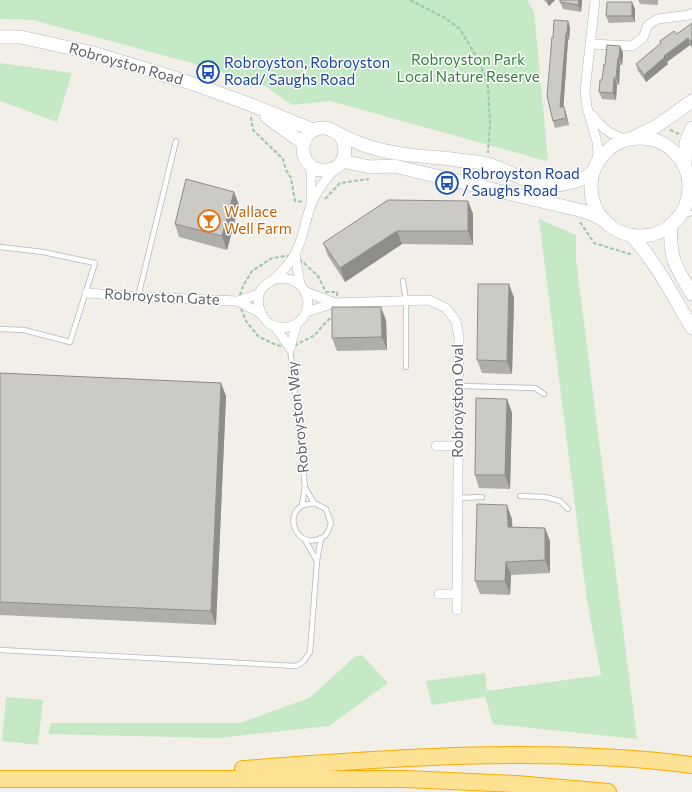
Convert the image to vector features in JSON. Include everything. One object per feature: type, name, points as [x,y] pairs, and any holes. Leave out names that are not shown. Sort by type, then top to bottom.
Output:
[{"type":"highway","points":[[109,779],[454,756],[523,755],[590,757],[661,762],[692,766]]},
{"type":"highway","points":[[0,779],[405,779],[516,784],[608,792]]},
{"type":"main road","name":"Robroyston Road","points":[[0,38],[20,37],[93,53],[188,82],[249,104],[313,130],[330,128],[340,135],[367,146],[396,152],[487,164],[539,185],[552,186],[580,180],[594,169]]},
{"type":"main road","points":[[606,222],[593,203],[591,189],[594,169],[600,157],[610,147],[660,125],[692,101]]},
{"type":"main road","name":"Robroyston Road","points":[[249,104],[303,143]]},
{"type":"main road","points":[[313,130],[306,136],[302,151],[304,158],[311,167],[317,170],[327,171],[338,165],[345,156],[344,141],[340,135]]},
{"type":"main road","points":[[338,165],[370,167],[394,166],[583,211],[606,222],[619,232],[643,236],[656,234],[674,223],[683,212],[687,204],[690,186],[685,150],[690,133]]},
{"type":"main road","points":[[628,138],[642,137],[655,139],[674,150],[688,170]]},
{"type":"main road","points":[[674,223],[671,251],[673,260],[692,294]]},
{"type":"main road","points":[[631,235],[653,262],[692,328]]},
{"type":"street","points":[[594,169],[598,153],[597,142],[587,107],[585,91],[595,0]]},
{"type":"street","points":[[590,44],[632,46],[643,38],[648,25],[658,19],[689,15],[692,13]]},
{"type":"street","points":[[587,107],[600,126],[607,131],[628,138]]},
{"type":"street","points":[[311,203],[338,165]]},
{"type":"street","points":[[260,313],[258,306],[259,294],[295,255],[311,203],[311,167]]},
{"type":"street","points":[[276,328],[290,327],[297,323],[306,312],[308,302],[295,255]]},
{"type":"street","points":[[274,279],[288,278],[303,288],[336,303]]},
{"type":"street","name":"Robroyston Gate","points":[[86,293],[138,297],[238,301]]},
{"type":"street","points":[[238,301],[259,294]]},
{"type":"street","name":"Robroyston Oval","points":[[336,303],[428,300],[446,308],[456,321],[458,338],[457,610]]},
{"type":"street","points":[[238,301],[260,313],[276,328],[290,348]]},
{"type":"street","points":[[306,312],[336,303]]},
{"type":"street","points":[[290,348],[297,323]]},
{"type":"street","points":[[436,446],[458,446]]},
{"type":"street","points":[[439,594],[457,594]]},
{"type":"lane","points":[[138,297],[176,141]]},
{"type":"lane","points":[[674,223],[692,212]]},
{"type":"lane","points":[[0,247],[43,252],[95,263],[70,342],[24,330],[0,329]]},
{"type":"lane","points":[[403,281],[406,301],[406,367]]},
{"type":"lane","name":"Robroyston Way","points":[[290,348],[305,487],[302,505],[296,511],[293,520],[297,535],[305,540],[317,561]]},
{"type":"lane","points":[[458,386],[535,388],[544,394]]},
{"type":"lane","name":"Robroyston Way","points":[[305,487],[314,503],[326,509],[331,523],[326,535],[321,538]]},
{"type":"lane","points":[[520,496],[545,497],[560,501],[568,509]]},
{"type":"lane","points":[[458,498],[482,497]]},
{"type":"lane","points":[[302,505],[314,503]]},
{"type":"lane","points":[[305,540],[315,541],[321,538]]},
{"type":"lane","points":[[0,650],[296,666],[303,662],[310,652],[317,561],[321,538]]},
{"type":"path","points":[[410,0],[445,18],[460,29],[480,62],[488,87],[490,123],[487,164]]},
{"type":"path","points":[[249,104],[253,130],[283,159],[286,170],[291,178],[295,201],[319,205],[340,183],[370,179]]},
{"type":"path","points":[[660,125],[690,133]]},
{"type":"path","points":[[578,220],[594,243],[635,256]]},
{"type":"path","points":[[326,292],[318,276],[295,255],[272,258],[252,271],[243,286],[238,301],[246,321],[258,336],[276,345],[290,348],[315,335],[326,322],[338,312],[336,303]]},
{"type":"green space","name":"Robroyston Park Local Nature Reserve","points":[[0,0],[527,0],[534,12],[548,159],[546,159],[546,161],[330,101],[292,105],[265,86],[192,63],[33,20],[0,19]]},
{"type":"green space","points":[[0,63],[72,73],[57,122],[0,101]]},
{"type":"green space","points":[[539,219],[576,235],[576,260],[637,739],[493,724],[485,697],[432,705],[426,681],[485,673],[487,691],[601,675],[587,601]]},
{"type":"green space","points":[[362,655],[388,683],[329,726],[217,738],[48,734],[51,723],[240,723],[309,698],[355,657]]},
{"type":"green space","points":[[6,697],[43,700],[38,745],[2,741]]},
{"type":"building","points":[[560,0],[579,0],[578,5],[560,2]]},
{"type":"building","points":[[607,2],[632,2],[632,16],[606,16]]},
{"type":"building","points":[[554,20],[568,21],[560,107],[564,107],[566,118],[553,121],[547,96]]},
{"type":"building","points":[[692,23],[692,40],[690,41],[688,38],[664,56],[665,57],[644,75],[636,64],[661,43],[660,41],[674,31],[677,34]]},
{"type":"building","points":[[607,45],[620,46],[616,78],[614,78],[613,93],[599,92],[600,80],[602,80],[604,64],[605,65]]},
{"type":"building","name":"Wallace Well Farm","points":[[186,179],[234,192],[222,236],[175,224]]},
{"type":"building","points":[[388,200],[468,201],[468,231],[397,231],[340,268],[323,243]]},
{"type":"building","points":[[478,284],[509,284],[507,361],[477,360]]},
{"type":"building","points":[[332,307],[381,307],[382,337],[332,338]]},
{"type":"building","points":[[0,373],[221,383],[211,611],[0,602]]},
{"type":"building","points":[[476,398],[507,399],[505,475],[475,475]]},
{"type":"building","points":[[477,504],[507,505],[508,527],[545,528],[545,560],[506,562],[505,581],[475,581]]},
{"type":"place","name":"Robroyston, Robroyston Road/ Saughs Road","points":[[208,72]]},
{"type":"place","name":"Robroyston Road / Saughs Road","points":[[447,183]]},
{"type":"place","name":"Wallace Well Farm","points":[[209,221]]}]
